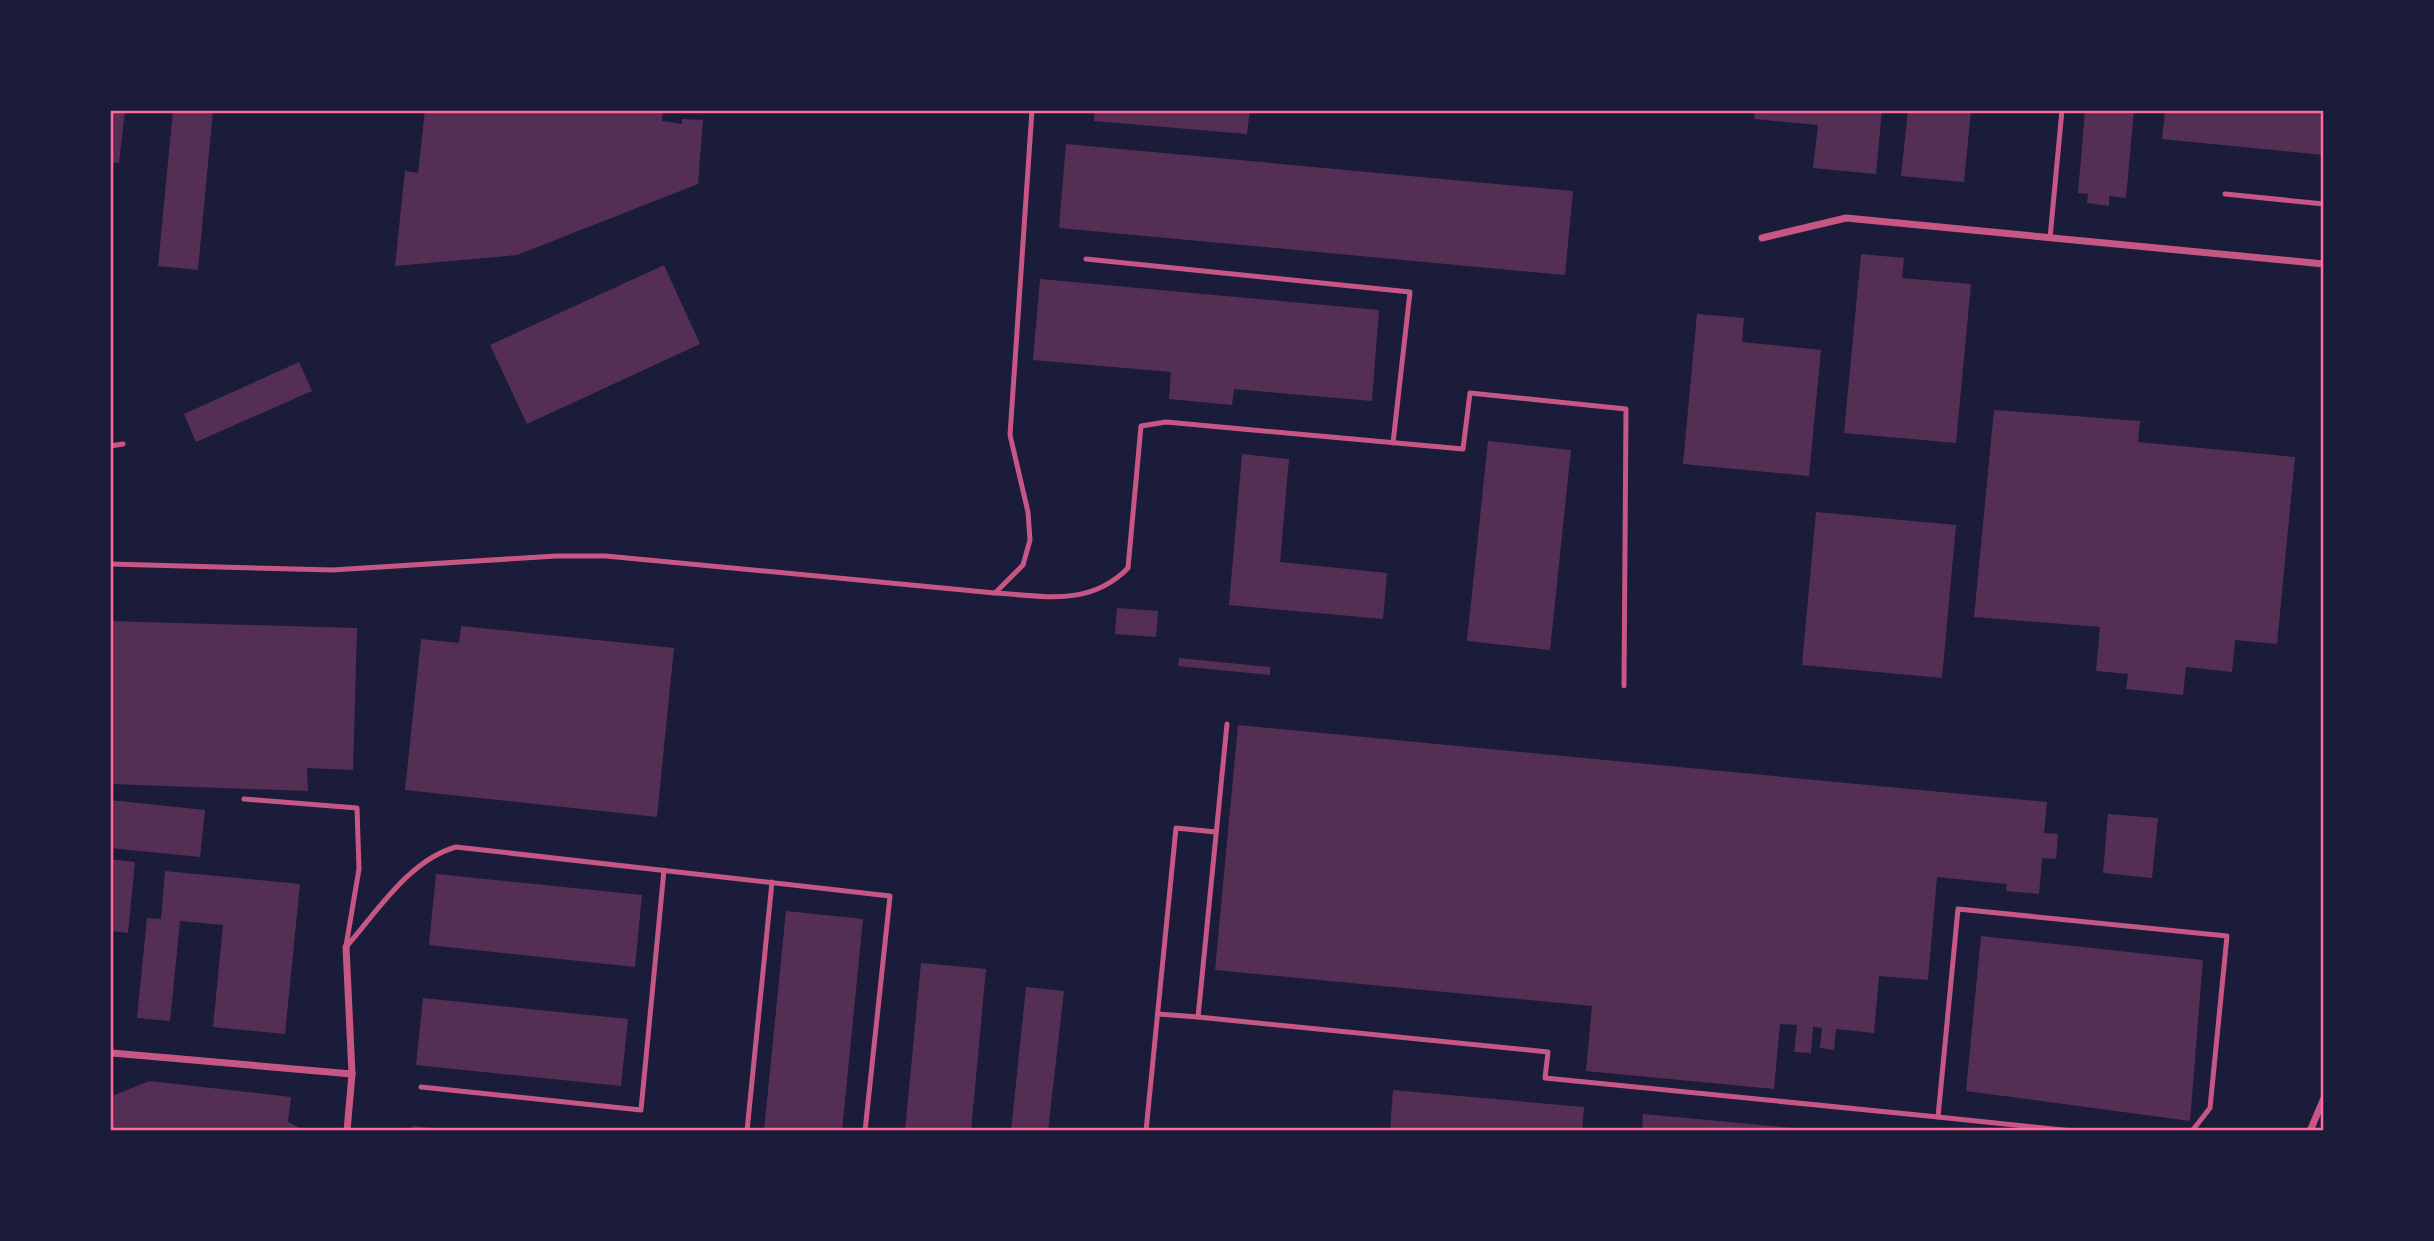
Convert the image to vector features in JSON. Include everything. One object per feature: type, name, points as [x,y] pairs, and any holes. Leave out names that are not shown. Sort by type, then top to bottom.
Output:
[{"type":"street","points":[[1762,239],[1846,218],[2324,264]]},
{"type":"street","points":[[346,947],[352,1074],[347,1131]]},
{"type":"street","points":[[111,1053],[352,1074]]},
{"type":"street","points":[[2310,1131],[2324,1098]]},
{"type":"lane","points":[[995,593],[1023,565],[1030,540],[1028,512],[1010,435],[1032,110]]},
{"type":"lane","points":[[2050,238],[2062,110]]},
{"type":"lane","points":[[2225,194],[2324,204]]},
{"type":"lane","points":[[1086,259],[1410,292],[1393,443]]},
{"type":"lane","points":[[110,564],[332,570],[556,555],[607,556],[995,593],[1040,596],[1085,594],[1104,589],[1128,568],[1141,426],[1166,422],[1463,449],[1470,393],[1626,409],[1625,686]]},
{"type":"lane","points":[[110,446],[123,444]]},
{"type":"lane","points":[[1198,1017],[1227,724]]},
{"type":"lane","points":[[244,799],[357,808],[359,869],[346,947]]},
{"type":"lane","points":[[1146,1131],[1176,828],[1216,832]]},
{"type":"lane","points":[[346,947],[420,864],[438,852],[456,847],[890,895],[866,1131]]},
{"type":"lane","points":[[421,1087],[641,1110],[664,870]]},
{"type":"lane","points":[[747,1131],[772,882]]},
{"type":"lane","points":[[1938,1117],[1958,909],[2227,936],[2210,1108],[2192,1131]]},
{"type":"lane","points":[[1158,1014],[1548,1052],[1545,1078],[2072,1131]]},
{"type":"building","points":[[110,110],[125,110],[119,163],[110,162]]},
{"type":"building","points":[[173,110],[213,110],[198,270],[158,266]]},
{"type":"building","points":[[425,110],[663,110],[662,121],[682,124],[682,119],[703,120],[698,184],[517,255],[395,266],[405,171],[418,173]]},
{"type":"building","points":[[1095,110],[1250,110],[1247,134],[1094,121]]},
{"type":"building","points":[[1755,110],[1882,110],[1876,174],[1813,168],[1818,125],[1754,119]]},
{"type":"building","points":[[1908,110],[1971,110],[1964,182],[1901,176]]},
{"type":"building","points":[[2085,110],[2134,110],[2126,198],[2109,196],[2109,206],[2087,203],[2088,194],[2078,193]]},
{"type":"building","points":[[2165,110],[2324,110],[2324,155],[2162,139]]},
{"type":"building","points":[[1066,144],[1573,191],[1565,275],[1059,228]]},
{"type":"building","points":[[1861,254],[1904,258],[1902,278],[1971,284],[1956,443],[1844,433]]},
{"type":"building","points":[[664,265],[700,344],[527,424],[490,345]]},
{"type":"building","points":[[1040,279],[1379,310],[1372,401],[1234,389],[1232,405],[1169,399],[1171,372],[1033,360]]},
{"type":"building","points":[[1697,314],[1744,318],[1742,342],[1821,350],[1809,476],[1683,464]]},
{"type":"building","points":[[299,362],[312,391],[196,442],[184,414]]},
{"type":"building","points":[[1994,410],[2140,421],[2138,442],[2295,457],[2277,644],[2235,640],[2232,672],[2186,667],[2183,695],[2126,689],[2128,674],[2096,671],[2100,627],[1974,617]]},
{"type":"building","points":[[1488,441],[1571,450],[1550,650],[1467,641]]},
{"type":"building","points":[[1242,454],[1289,459],[1280,562],[1387,573],[1383,619],[1229,605]]},
{"type":"building","points":[[1816,512],[1956,525],[1942,678],[1802,665]]},
{"type":"building","points":[[1117,608],[1158,611],[1156,637],[1115,634]]},
{"type":"building","points":[[110,621],[357,628],[353,770],[307,768],[308,791],[110,784]]},
{"type":"building","points":[[461,626],[674,648],[657,817],[405,790],[421,639],[459,643]]},
{"type":"building","points":[[1179,658],[1270,667],[1270,675],[1178,666]]},
{"type":"building","points":[[1238,725],[2047,802],[2044,833],[2058,834],[2056,859],[2042,858],[2039,894],[2006,891],[2007,884],[1937,877],[1928,980],[1879,976],[1874,1033],[1836,1029],[1834,1050],[1820,1048],[1822,1028],[1813,1027],[1811,1053],[1794,1052],[1797,1025],[1780,1024],[1774,1089],[1586,1071],[1592,1006],[1215,970]]},
{"type":"building","points":[[110,800],[205,810],[200,857],[110,848]]},
{"type":"building","points":[[2108,814],[2158,818],[2152,878],[2103,873]]},
{"type":"building","points":[[110,859],[135,862],[128,933],[110,931]]},
{"type":"building","points":[[165,871],[300,884],[285,1034],[213,1027],[223,925],[180,921],[170,1021],[137,1018],[147,918],[161,919]]},
{"type":"building","points":[[436,874],[642,895],[635,967],[429,945]]},
{"type":"building","points":[[786,911],[863,919],[842,1131],[764,1131]]},
{"type":"building","points":[[1981,936],[2203,960],[2190,1121],[1966,1091]]},
{"type":"building","points":[[921,963],[986,969],[971,1131],[905,1131]]},
{"type":"building","points":[[1026,987],[1064,991],[1048,1131],[1011,1131]]},
{"type":"building","points":[[423,998],[628,1019],[621,1086],[416,1065]]},
{"type":"building","points":[[149,1081],[291,1097],[288,1122],[305,1131],[110,1131],[110,1097]]},
{"type":"building","points":[[1393,1090],[1584,1107],[1582,1131],[1390,1131]]},
{"type":"building","points":[[1643,1114],[1803,1129],[1803,1131],[1642,1131]]},
{"type":"building","points":[[412,1126],[441,1129],[441,1131],[411,1131]]}]
